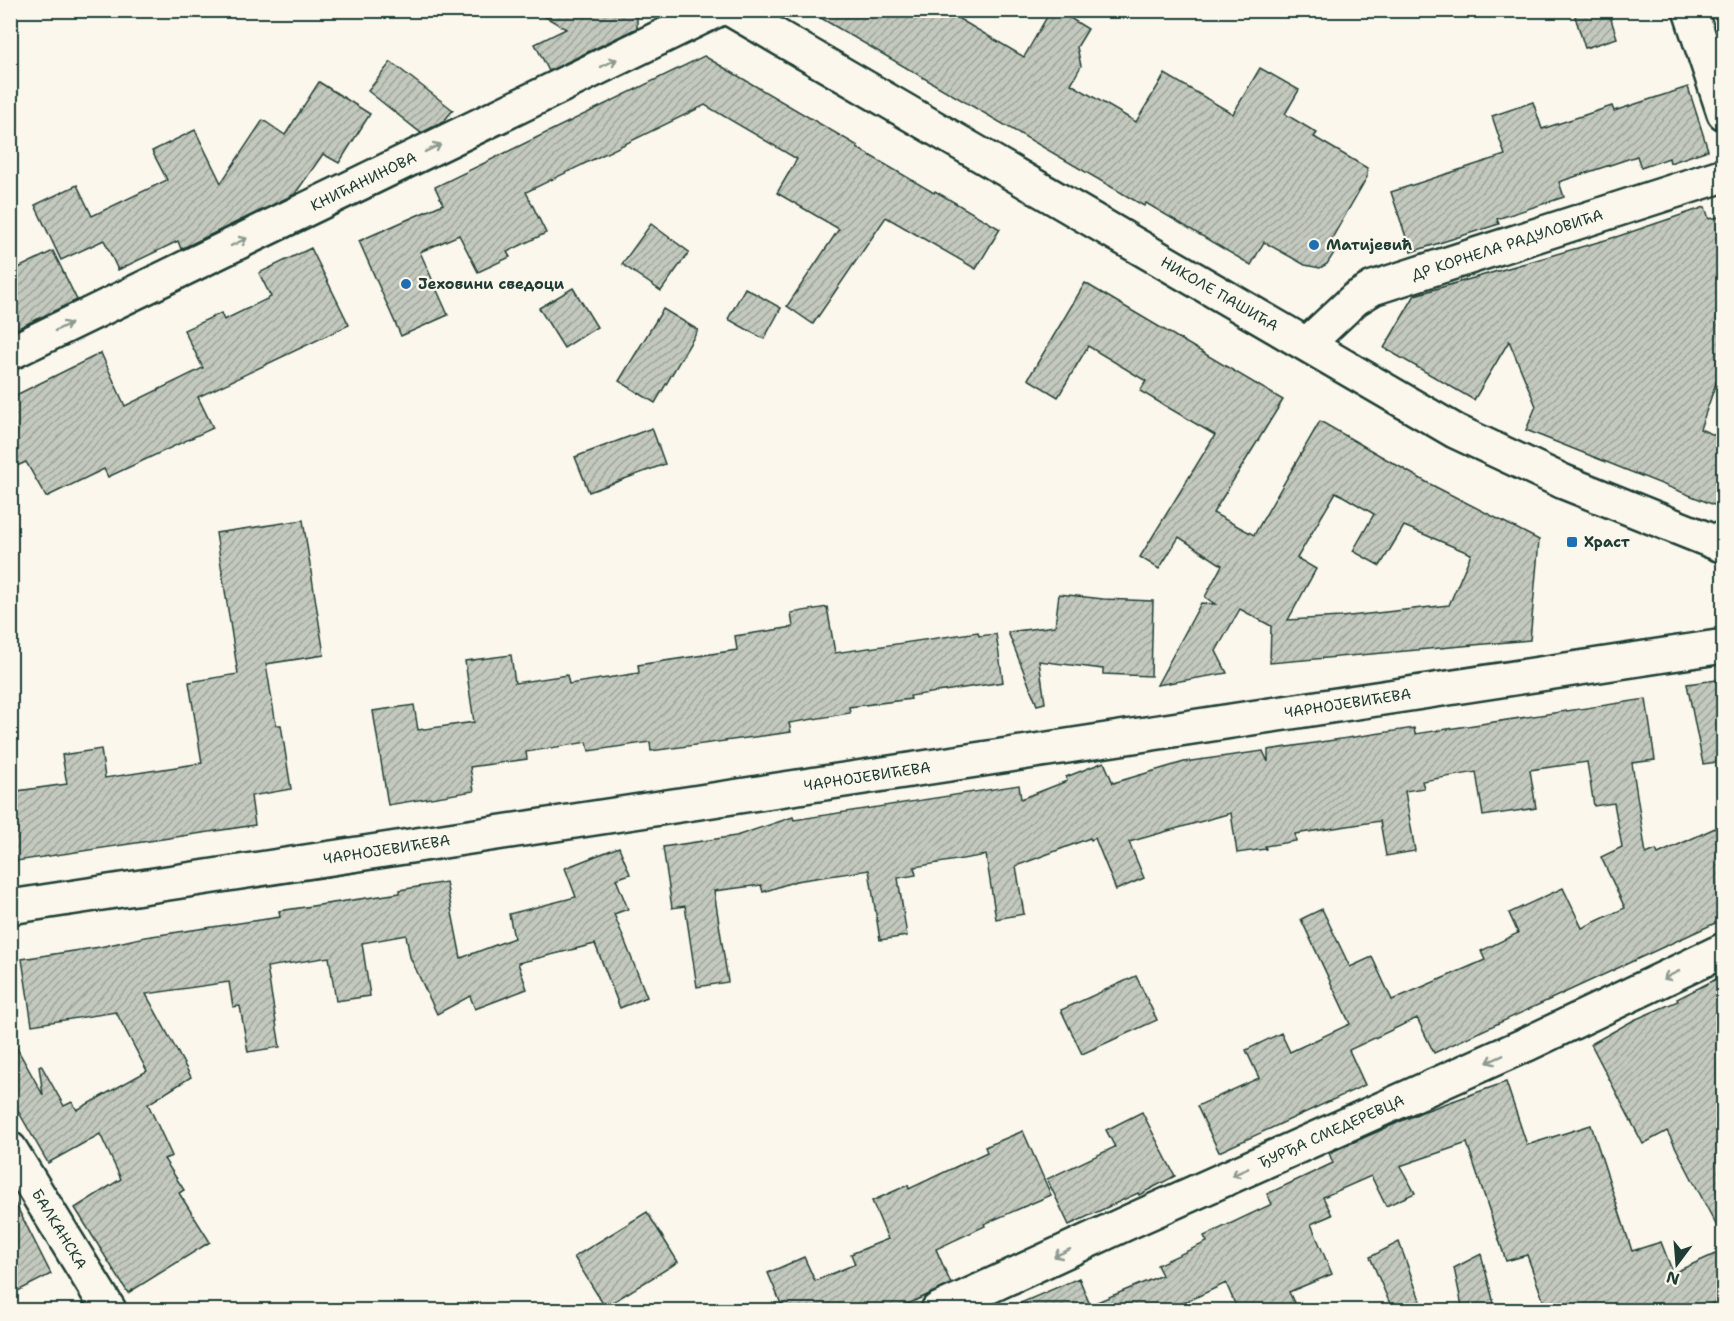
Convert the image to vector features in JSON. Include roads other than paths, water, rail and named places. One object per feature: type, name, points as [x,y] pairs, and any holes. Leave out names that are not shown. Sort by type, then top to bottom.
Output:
[{"type":"street","name":"КНИЋАНИНОВА","points":[[10,352],[717,10]]},
{"type":"street","name":"НИКОЛЕ ПАШИЋА","points":[[732,10],[1455,431],[1563,482],[1724,546]]},
{"type":"street","points":[[1690,10],[1724,113]]},
{"type":"street","name":"ДР КОРНЕЛА РАДУЛОВИЋА","points":[[1307,344],[1355,300],[1373,288],[1724,175]]},
{"type":"street","name":"ЧАРНОЈЕВИЋЕВА","points":[[10,907],[1724,646]]},
{"type":"street","name":"ЂУРЂА СМЕДЕРЕВЦА","points":[[938,1311],[1153,1211],[1525,1045],[1724,950]]},
{"type":"street","name":"БАЛКАНСКА","points":[[10,1149],[109,1311]]},
{"type":"place","name":"Матијевић","points":[[1314,245]]},
{"type":"place","name":"Јеховини сведоци","points":[[406,284]]},
{"type":"place","name":"Храст","points":[[1572,542]]}]
